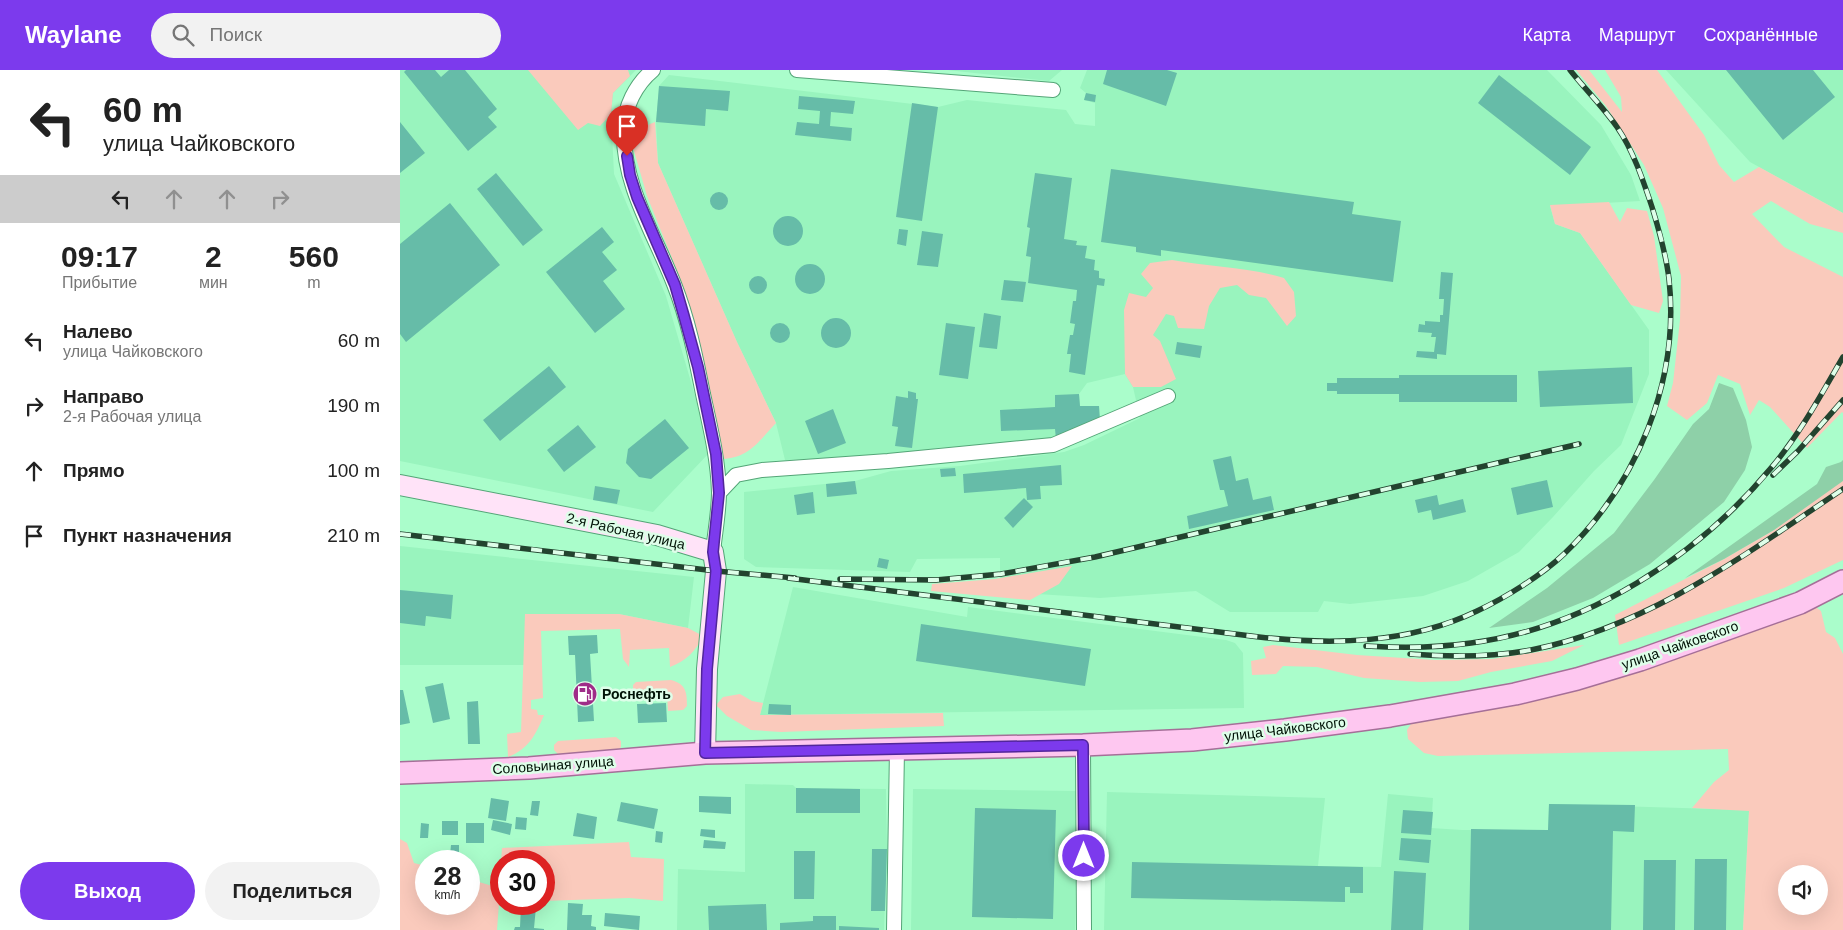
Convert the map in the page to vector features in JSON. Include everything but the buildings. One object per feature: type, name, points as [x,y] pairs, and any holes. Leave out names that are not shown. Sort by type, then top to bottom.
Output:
[{"type":"main road","name":"2-я Рабочая улица","points":[[400,485],[657,535],[713,552]]},
{"type":"main road","points":[[705,753],[707,669],[716,571],[713,552]]},
{"type":"main road","name":"улица Чайковского","points":[[705,753],[1083,745],[1192,740],[1390,716],[1515,694],[1577,679],[1640,660],[1800,603],[1843,581]]},
{"type":"main road","name":"Соловьиная улица","points":[[400,774],[539,767],[705,753]]},
{"type":"street","points":[[653,70],[634,91],[628,108],[624,129],[628,165],[637,197],[675,285],[698,367],[716,454],[719,493],[713,552]]},
{"type":"street","points":[[797,70],[1053,90]]},
{"type":"street","points":[[719,493],[736,475],[762,470],[888,461],[1053,445],[1168,396]]},
{"type":"street","points":[[1083,745],[1084,930]]},
{"type":"street","points":[[894,930],[897,749]]},
{"type":"shaded area","points":[[400,70],[636,70],[613,93],[611,114],[614,174],[666,296],[711,451],[653,512],[400,461]]},
{"type":"shaded area","points":[[528,70],[628,70],[630,76],[613,93],[611,114],[600,126],[588,123],[578,130]]},
{"type":"shaded area","points":[[947,70],[1062,70],[1049,81]]},
{"type":"shaded area","points":[[1087,70],[1547,70],[1601,125],[1631,175],[1640,201],[1550,206],[1555,224],[1580,233],[1649,330],[1649,374],[1621,445],[1594,471],[1519,552],[1468,581],[1423,596],[1350,604],[1324,601],[1318,612],[1230,612],[1196,591],[1100,598],[1022,593],[1000,588],[1000,558],[917,559],[910,572],[756,567],[744,559],[744,492],[855,481],[891,471],[960,466],[1064,452],[1084,445],[1140,418],[1133,387],[1125,374],[1087,383],[1079,394],[1080,406],[1099,406],[1100,421],[1056,439],[936,448],[921,454],[886,457],[785,460],[776,423],[737,342],[658,163],[656,122],[659,86],[669,75],[938,107],[967,100],[1066,110],[1075,124],[1095,126],[1095,103],[1084,100],[1086,93],[1080,88]]},
{"type":"shaded area","points":[[1576,70],[1589,70],[1622,112],[1621,97],[1605,70],[1657,70],[1704,135],[1719,165],[1734,182],[1759,167],[1843,213],[1843,233],[1810,224],[1771,201],[1752,214],[1784,247],[1843,277],[1843,413],[1807,448],[1770,407],[1759,400],[1750,415],[1740,384],[1718,375],[1707,403],[1687,420],[1667,406],[1673,383],[1680,320],[1681,276],[1663,208],[1644,165],[1606,106]]},
{"type":"shaded area","points":[[1666,70],[1843,70],[1843,213],[1750,162]]},
{"type":"shaded area","points":[[655,122],[658,163],[737,342],[776,423],[753,447],[733,458],[724,459],[690,312],[680,278],[647,196],[632,144],[640,128]]},
{"type":"shaded area","points":[[1609,202],[1620,222],[1627,208],[1647,211],[1654,236],[1663,301],[1659,313],[1631,305],[1580,233],[1555,224],[1550,205]]},
{"type":"shaded area","points":[[1172,260],[1242,269],[1284,278],[1294,292],[1296,316],[1287,326],[1266,298],[1249,295],[1237,285],[1220,288],[1209,306],[1204,329],[1178,328],[1174,316],[1166,314],[1153,335],[1160,341],[1176,379],[1161,387],[1133,387],[1125,374],[1124,310],[1129,293],[1146,297],[1153,288],[1141,274],[1150,263]]},
{"type":"shaded area","points":[[1719,383],[1733,388],[1746,420],[1752,447],[1745,470],[1724,502],[1650,564],[1593,598],[1533,622],[1489,628],[1547,588],[1614,533],[1693,424],[1709,409]]},
{"type":"shaded area","points":[[1843,460],[1843,481],[1774,530],[1724,559],[1685,578],[1817,484],[1826,467]]},
{"type":"shaded area","points":[[1843,480],[1843,560],[1784,588],[1619,645],[1615,615],[1724,559],[1774,530]]},
{"type":"shaded area","points":[[400,546],[694,577],[688,628],[619,614],[526,614],[524,665],[400,665]]},
{"type":"shaded area","points":[[1072,566],[1059,584],[1030,600],[931,591],[932,584],[995,579]]},
{"type":"shaded area","points":[[793,587],[967,617],[968,607],[1226,640],[1235,643],[1243,653],[1244,708],[760,715]]},
{"type":"shaded area","points":[[1814,606],[1821,611],[1826,632],[1835,638],[1843,654],[1843,930],[1743,930],[1749,811],[1692,808],[1714,782],[1729,770],[1728,749],[1438,756],[1424,753],[1408,739],[1407,730],[1411,724],[1540,699],[1640,668]]},
{"type":"shaded area","points":[[525,614],[619,614],[688,628],[703,636],[690,655],[670,667],[669,648],[630,650],[629,667],[623,659],[620,629],[541,631],[543,698],[531,700],[531,709],[537,710],[538,715],[544,715],[527,745],[508,757],[507,734],[521,732]]},
{"type":"shaded area","points":[[1273,645],[1357,655],[1435,660],[1492,659],[1584,645],[1552,661],[1491,672],[1458,681],[1420,682],[1364,678],[1317,667],[1283,666],[1276,674],[1252,675],[1251,661],[1266,658],[1263,647]]},
{"type":"shaded area","points":[[671,680],[680,684],[685,689],[687,706],[683,710],[668,711],[667,694],[638,694],[633,689],[633,685],[636,682]]},
{"type":"shaded area","points":[[740,694],[752,701],[763,703],[760,715],[943,713],[944,726],[781,732],[751,730],[727,716],[716,705],[723,697]]},
{"type":"shaded area","points":[[616,737],[621,741],[621,747],[617,751],[558,754],[554,750],[554,745],[558,741]]},
{"type":"shaded area","points":[[745,784],[793,785],[796,788],[886,789],[887,849],[884,930],[677,930],[678,869],[745,872]]},
{"type":"shaded area","points":[[913,789],[1077,791],[1075,930],[911,930]]},
{"type":"shaded area","points":[[1107,792],[1325,798],[1318,866],[1381,867],[1388,794],[1433,798],[1431,828],[1462,830],[1548,830],[1549,804],[1749,810],[1743,930],[1104,930]]},
{"type":"shaded area","points":[[400,839],[407,843],[415,863],[415,915],[480,915],[480,882],[490,885],[490,915],[498,915],[497,930],[400,930]]},
{"type":"shaded area","points":[[629,842],[631,857],[664,859],[663,901],[629,898],[555,901],[555,850],[502,850],[502,848]]},
{"type":"railway","points":[[788,578],[1259,637],[1314,641],[1370,639],[1425,630],[1477,611],[1523,586],[1564,554],[1590,526],[1613,496],[1632,463],[1648,428],[1660,392],[1668,355],[1671,317],[1669,279],[1662,242],[1649,197],[1623,136],[1606,112],[1570,70]]},
{"type":"railway","points":[[1366,646],[1445,646],[1514,635],[1557,622],[1598,604],[1637,583],[1675,558],[1710,530],[1742,500],[1782,455],[1810,414],[1843,357]]},
{"type":"railway","points":[[1773,475],[1798,451],[1843,400]]},
{"type":"railway","points":[[840,579],[936,580],[1001,574],[1095,557],[1579,444]]},
{"type":"railway","points":[[1410,654],[1470,656],[1531,650],[1574,639],[1615,624],[1656,606],[1733,562],[1843,489]]},
{"type":"railway","points":[[400,534],[716,571],[795,578]]},
{"type":"place","name":"Роснефть","points":[[585,694]]},
{"type":"route","points":[[627,156],[630,175],[637,197],[675,285],[698,367],[716,454],[719,493],[713,552],[716,571],[707,669],[705,753],[1083,745],[1084,856]]}]
